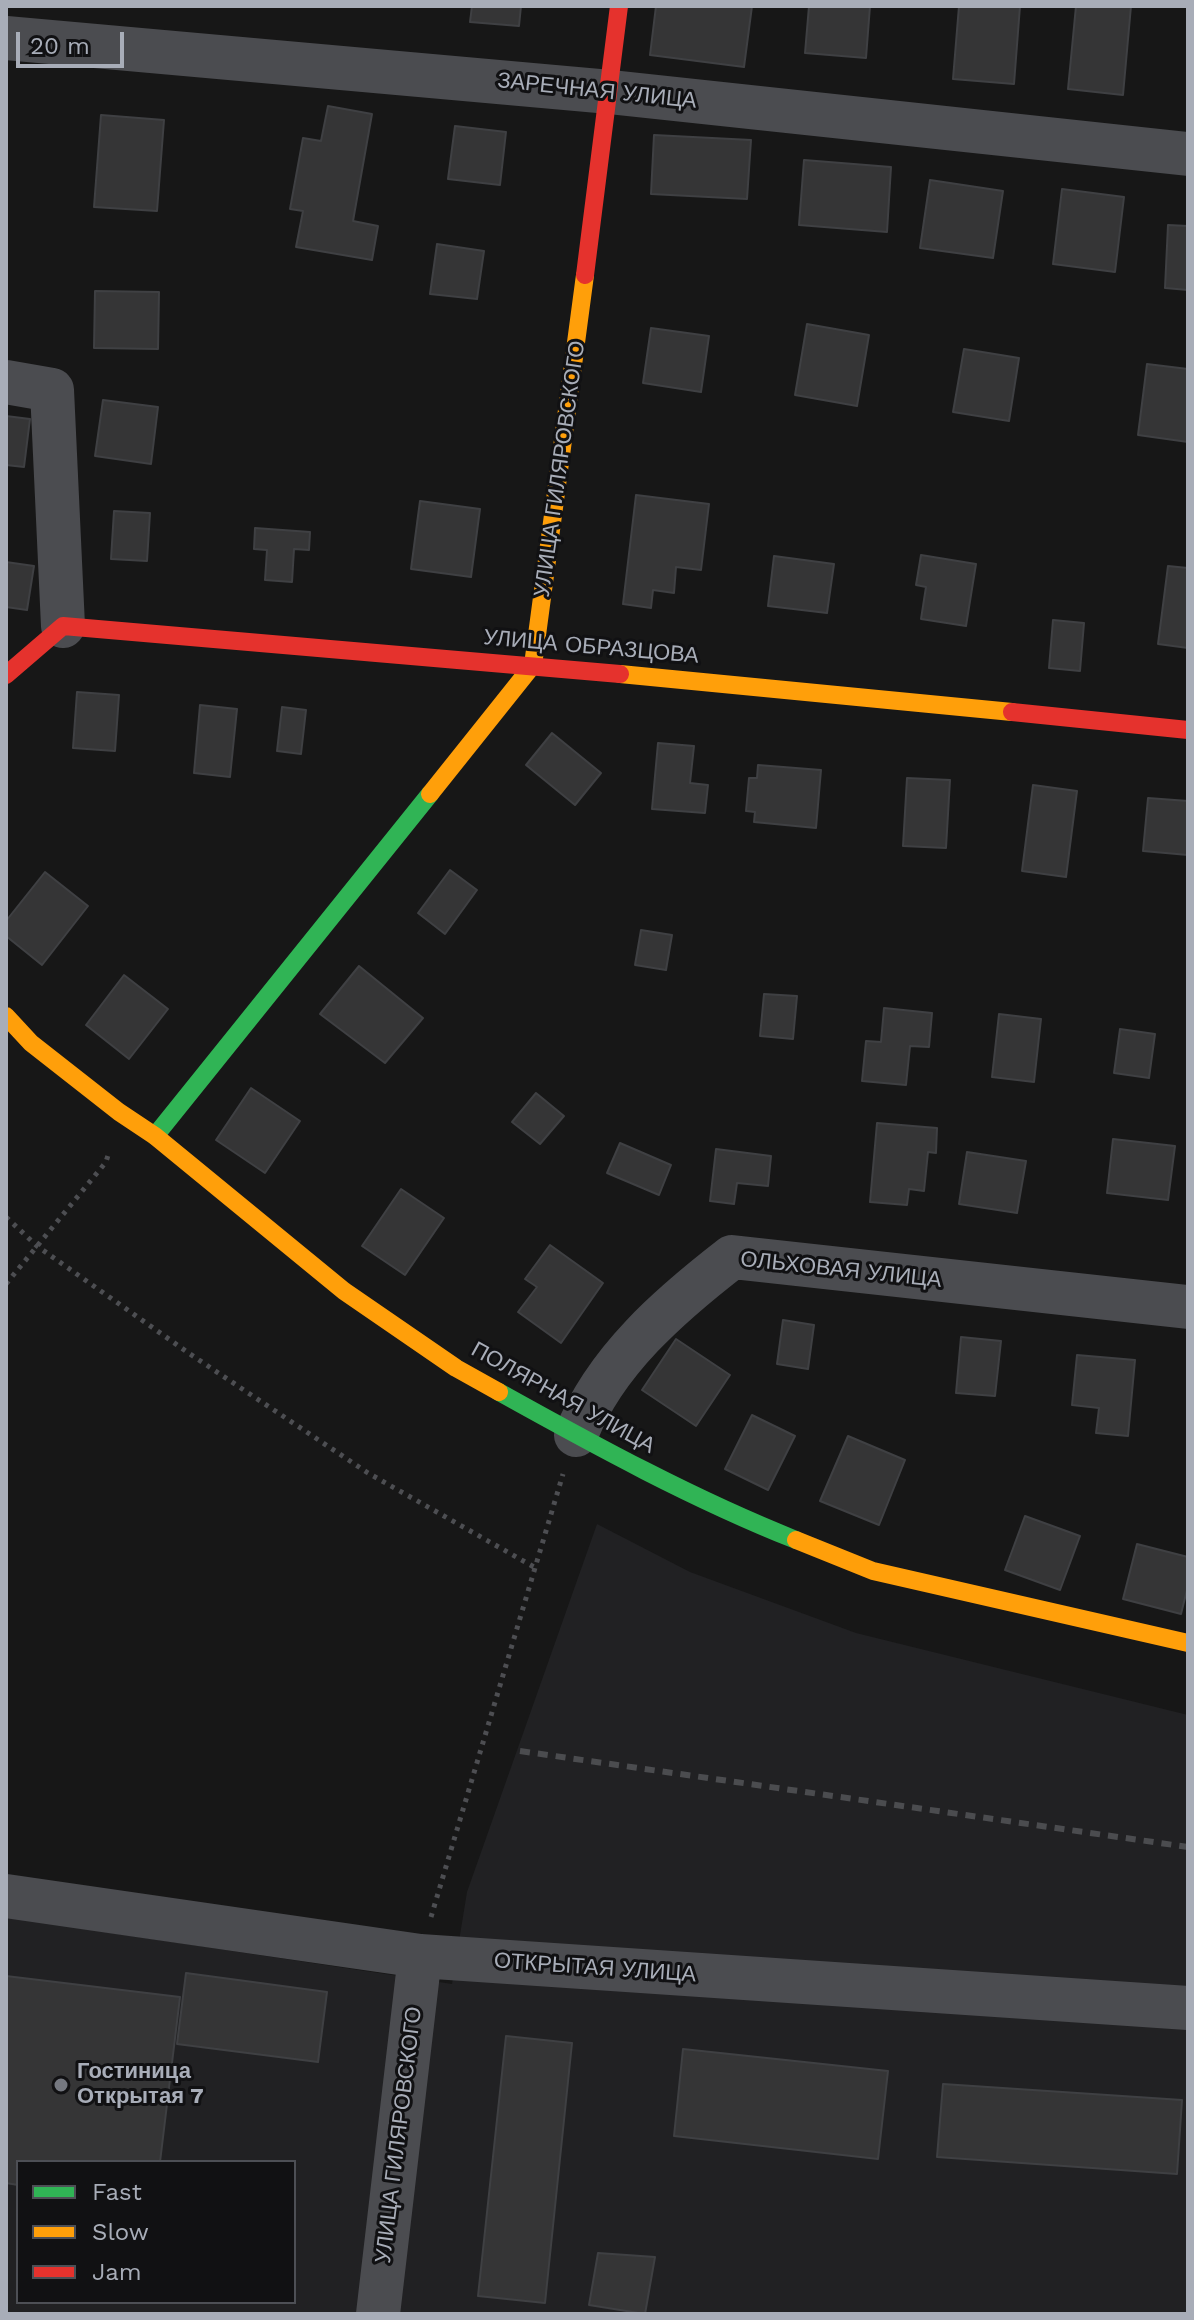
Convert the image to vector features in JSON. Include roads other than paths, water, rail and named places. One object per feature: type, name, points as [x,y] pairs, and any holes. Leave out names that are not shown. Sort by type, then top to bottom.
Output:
[{"type":"street","name":"УЛИЦА ГИЛЯРОВСКОГО","points":[[533,665],[619,6]]},
{"type":"street","name":"ЗАРЕЧНАЯ УЛИЦА","points":[[6,38],[610,92],[1188,154]]},
{"type":"street","points":[[6,382],[52,390],[63,626],[6,675]]},
{"type":"street","name":"УЛИЦА ОБРАЗЦОВА","points":[[63,626],[533,665],[1188,730]]},
{"type":"street","points":[[155,1136],[533,665]]},
{"type":"street","name":"ПОЛЯРНАЯ УЛИЦА","points":[[6,1016],[31,1043],[155,1136],[344,1291],[456,1368],[576,1435],[732,1515],[873,1571],[1188,1643]]},
{"type":"street","name":"ОЛЬХОВАЯ УЛИЦА","points":[[576,1435],[586,1408],[628,1353],[682,1296],[732,1257],[1188,1307]]},
{"type":"street","name":"ОТКРЫТАЯ УЛИЦА","points":[[6,1896],[420,1956],[1188,2008]]},
{"type":"street","name":"УЛИЦА ГИЛЯРОВСКОГО","points":[[378,2314],[420,1956]]},
{"type":"railway","points":[[520,1751],[1188,1847]]},
{"type":"place","name":"Гостиница Открытая 7","points":[[61,2085]]}]
